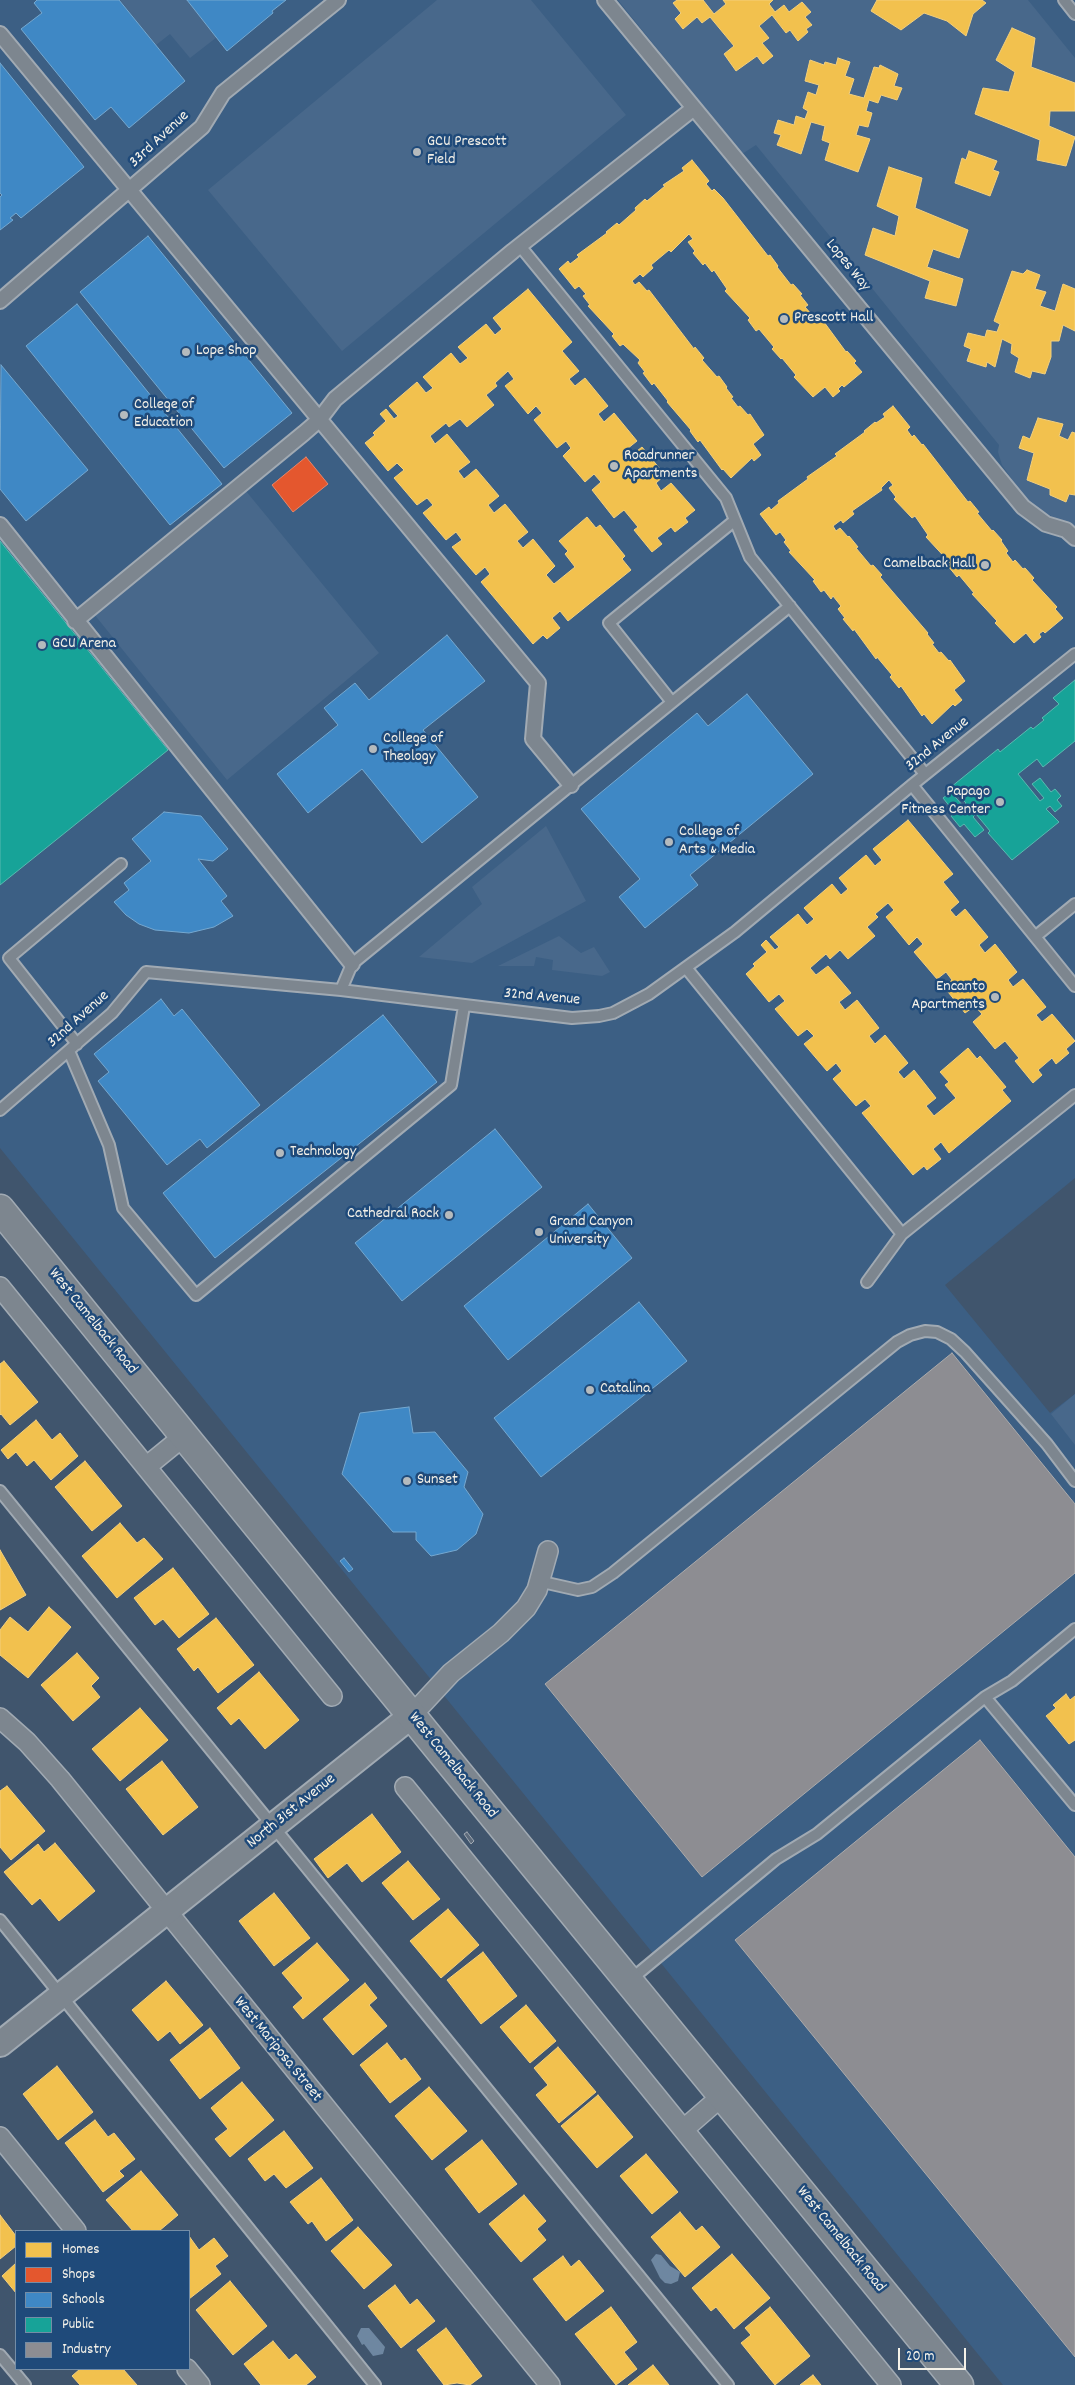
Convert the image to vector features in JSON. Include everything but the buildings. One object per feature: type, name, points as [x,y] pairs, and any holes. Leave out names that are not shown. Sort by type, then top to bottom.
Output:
[{"type":"main road","name":"West Camelback Road","points":[[0,1209],[411,1716],[958,2385]]},
{"type":"street","name":"33rd Avenue","points":[[0,301],[130,191],[202,127],[223,93],[338,0]]},
{"type":"street","name":"Lopes Way","points":[[605,0],[1023,507],[1046,524],[1066,530],[1075,538]]},
{"type":"street","points":[[0,34],[538,684],[533,739],[571,785]]},
{"type":"street","points":[[75,621],[319,420],[335,399],[520,246],[694,108]]},
{"type":"street","points":[[0,525],[75,621],[352,964]]},
{"type":"street","points":[[0,1286],[332,1696]]},
{"type":"street","points":[[146,1467],[184,1436]]},
{"type":"street","name":"North 31st Avenue","points":[[0,2044],[167,1913],[411,1716],[451,1673],[501,1632],[526,1608],[537,1590],[548,1551]]},
{"type":"street","name":"West Mariposa Street","points":[[0,1718],[27,1742],[60,1779],[550,2385]]},
{"type":"street","points":[[405,1787],[891,2385]]},
{"type":"street","points":[[684,2129],[722,2096]]},
{"type":"street","points":[[0,2137],[75,2230]]},
{"type":"street","points":[[188,2370],[200,2385]]},
{"type":"lane","points":[[1064,0],[1075,14]]},
{"type":"lane","points":[[520,246],[726,498],[750,557],[925,774]]},
{"type":"lane","points":[[671,701],[609,624],[734,521]]},
{"type":"lane","points":[[341,990],[352,964],[671,701],[790,606]]},
{"type":"lane","name":"32nd Avenue","points":[[0,1110],[112,1013],[146,972],[341,990],[572,1018],[599,1016],[633,1004],[687,969],[749,921],[912,784],[1075,654]]},
{"type":"lane","points":[[912,784],[1075,986]]},
{"type":"lane","points":[[121,864],[9,958],[73,1048],[109,1145],[123,1208],[196,1295],[451,1084],[464,1006]]},
{"type":"lane","points":[[1036,936],[1075,904]]},
{"type":"lane","points":[[687,969],[902,1234]]},
{"type":"lane","points":[[867,1282],[902,1234],[1075,1095]]},
{"type":"lane","points":[[538,1581],[578,1590],[592,1586],[612,1573],[897,1342],[910,1334],[925,1331],[938,1332],[951,1339],[965,1352],[1047,1444],[1075,1481]]},
{"type":"lane","points":[[0,1490],[728,2385]]},
{"type":"lane","points":[[628,1981],[776,1859],[816,1834],[985,1697],[1012,1681],[1075,1629]]},
{"type":"lane","points":[[985,1697],[1075,1806]]},
{"type":"lane","points":[[0,1920],[375,2385]]},
{"type":"lane","points":[[0,2355],[25,2385]]},
{"type":"shaded area","name":"Grand Canyon University","points":[[0,0],[1075,0],[1075,1178],[945,1285],[1050,1413],[1075,1394],[1075,2385],[1003,2385],[0,1148]]},
{"type":"shaded area","points":[[120,0],[187,0],[217,37],[190,58],[170,34],[156,45]]},
{"type":"shaded area","name":"GCU Prescott Field","points":[[437,0],[531,0],[626,115],[342,351],[208,190]]},
{"type":"shaded area","points":[[618,0],[1028,0],[1075,58],[1075,528],[1030,505],[1002,465],[998,452],[999,445],[756,145],[742,154]]},
{"type":"shaded area","points":[[241,485],[379,653],[227,780],[90,609]]},
{"type":"shaded area","points":[[546,826],[586,901],[472,963],[419,957],[482,904],[472,887]]},
{"type":"shaded area","points":[[559,936],[581,953],[594,947],[610,972],[602,976],[552,970],[553,960],[536,957],[534,966],[498,966]]},
{"type":"shaded area","points":[[1075,1394],[1075,1445],[1051,1414]]},
{"type":"shaded area","points":[[656,2254],[661,2255],[670,2266],[680,2272],[678,2281],[671,2284],[665,2283],[660,2278],[651,2260]]},
{"type":"shaded area","points":[[361,2328],[369,2328],[385,2347],[383,2354],[373,2356],[364,2344],[362,2345],[357,2336]]},
{"type":"place","name":"GCU Prescott Field","points":[[417,152]]},
{"type":"place","name":"Prescott Hall","points":[[784,319]]},
{"type":"place","name":"Lope Shop","points":[[186,352]]},
{"type":"place","name":"College of Education","points":[[124,415]]},
{"type":"place","name":"Roadrunner Apartments","points":[[614,466]]},
{"type":"place","name":"Camelback Hall","points":[[985,565]]},
{"type":"place","name":"GCU Arena","points":[[42,645]]},
{"type":"place","name":"College of Theology","points":[[373,749]]},
{"type":"place","name":"Papago Fitness Center","points":[[1000,802]]},
{"type":"place","name":"College of Arts & Media","points":[[669,842]]},
{"type":"place","name":"Encanto Apartments","points":[[995,997]]},
{"type":"place","name":"Technology","points":[[280,1153]]},
{"type":"place","name":"Cathedral Rock","points":[[449,1215]]},
{"type":"place","name":"Grand Canyon University","points":[[539,1232]]},
{"type":"place","name":"Catalina","points":[[590,1390]]},
{"type":"place","name":"Sunset","points":[[407,1481]]}]
